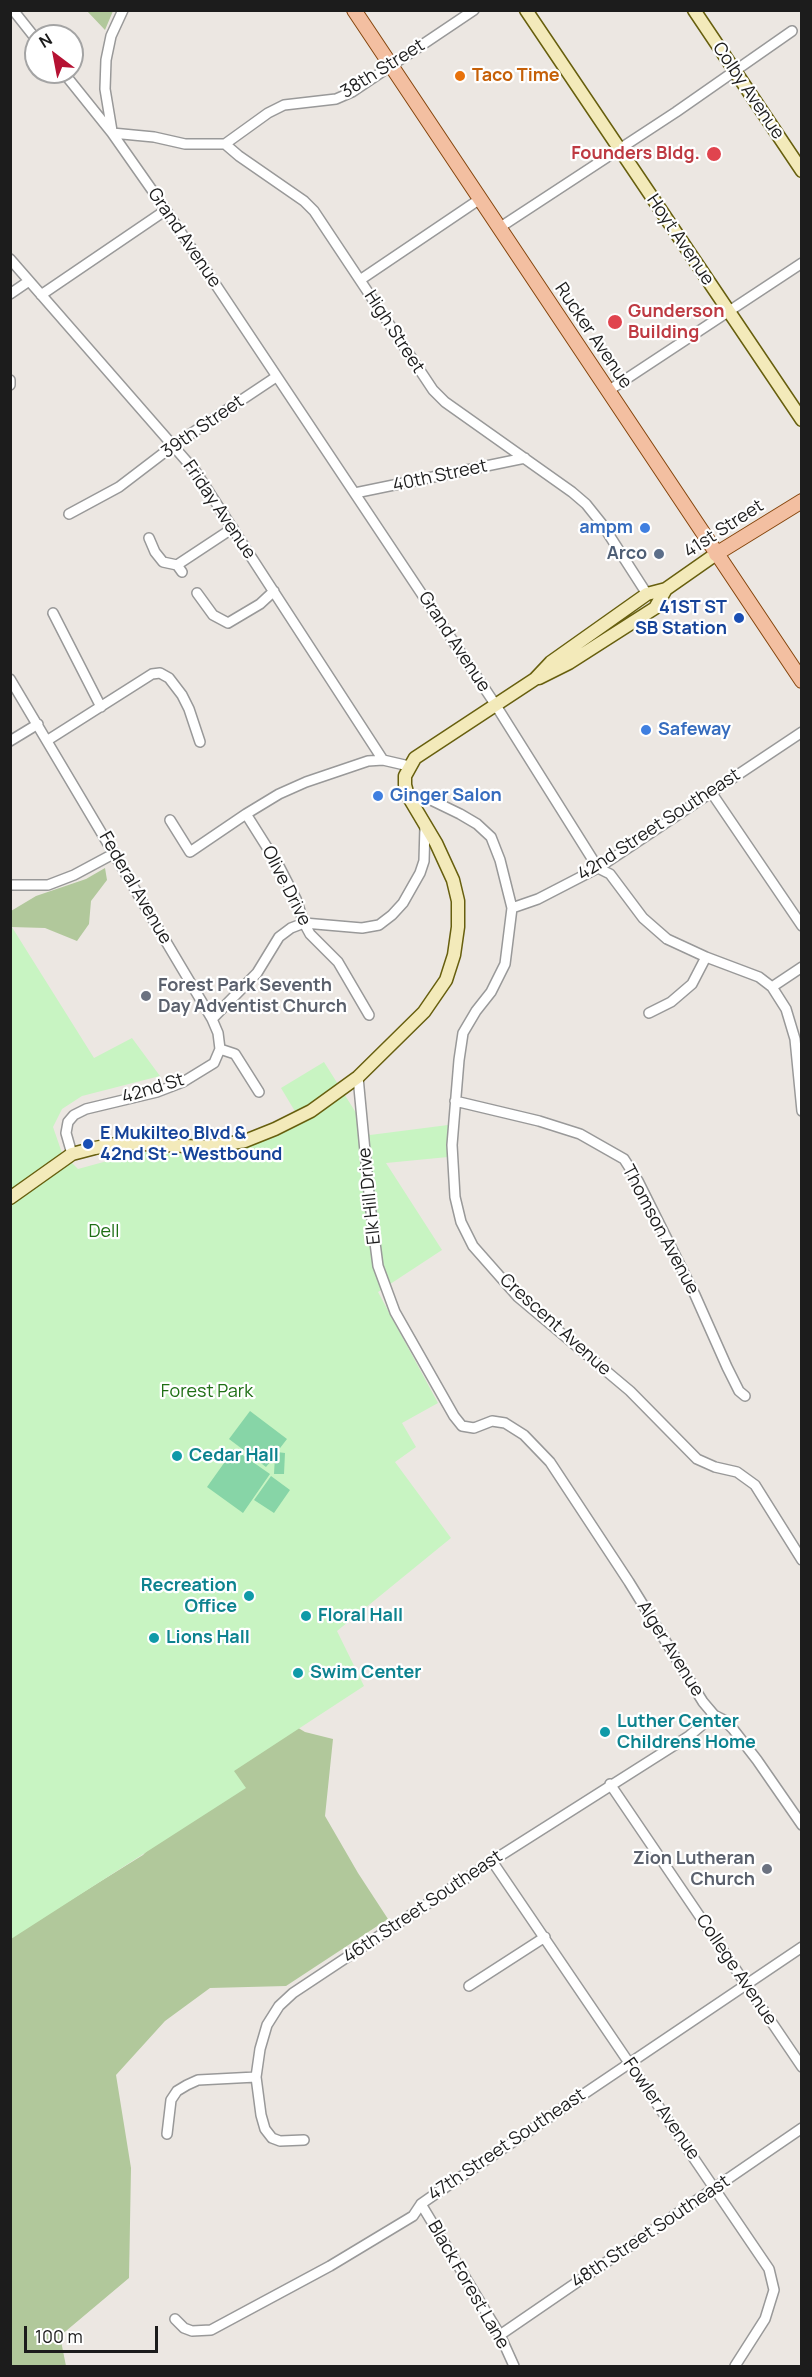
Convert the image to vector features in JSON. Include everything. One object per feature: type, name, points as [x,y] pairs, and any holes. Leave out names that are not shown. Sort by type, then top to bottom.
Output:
[{"type":"main road","name":"Rucker Avenue","points":[[354,10],[801,681]]},
{"type":"main road","name":"Hoyt Avenue","points":[[526,10],[801,420]]},
{"type":"main road","name":"Colby Avenue","points":[[694,10],[801,171]]},
{"type":"main road","name":"41st Street","points":[[603,634],[647,594],[666,589],[716,554],[801,501]]},
{"type":"main road","name":"41st Street","points":[[409,766],[415,758],[535,679],[551,662],[655,608],[666,589]]},
{"type":"main road","points":[[10,1198],[72,1154],[121,1143],[206,1147],[244,1141],[275,1129],[310,1111],[358,1077],[424,1012],[446,980],[454,955],[458,927],[458,901],[446,864],[408,796],[405,776],[409,766]]},
{"type":"street","points":[[13,10],[24,24]]},
{"type":"street","points":[[123,10],[111,36],[106,60],[105,89],[112,133],[154,137],[185,144],[225,144]]},
{"type":"street","name":"38th Street","points":[[225,144],[268,113],[285,105],[336,99],[352,92],[474,10]]},
{"type":"street","points":[[499,228],[792,31]]},
{"type":"street","name":"Grand Avenue","points":[[73,84],[112,133],[166,210],[495,704],[598,868],[610,874],[643,918],[667,939],[759,977],[772,987],[786,1009],[795,1039],[801,1111]]},
{"type":"street","name":"High Street","points":[[225,144],[238,156],[304,201],[314,211],[433,390],[445,402],[573,492],[586,504],[602,524],[647,594]]},
{"type":"street","points":[[360,280],[480,199]]},
{"type":"street","points":[[41,295],[166,210]]},
{"type":"street","name":"Friday Avenue","points":[[10,259],[203,481],[383,760]]},
{"type":"street","points":[[608,391],[801,263]]},
{"type":"street","points":[[10,294],[29,281]]},
{"type":"street","name":"39th Street","points":[[69,514],[119,487],[174,445],[276,377]]},
{"type":"street","points":[[10,380],[10,385]]},
{"type":"street","name":"40th Street","points":[[355,493],[525,458]]},
{"type":"street","points":[[149,538],[155,552],[163,562],[179,568],[233,528]]},
{"type":"street","points":[[197,593],[213,615],[228,623],[260,604],[274,591]]},
{"type":"street","points":[[53,613],[101,707]]},
{"type":"street","points":[[48,740],[152,674],[160,674],[169,678],[182,695],[200,742]]},
{"type":"street","name":"Federal Avenue","points":[[10,679],[212,1019],[218,1033],[220,1048]]},
{"type":"street","points":[[10,741],[38,724]]},
{"type":"street","name":"42nd Street Southeast","points":[[512,908],[538,898],[598,868],[801,732]]},
{"type":"street","points":[[170,820],[190,852],[279,794],[306,783],[368,761],[383,760],[409,766]]},
{"type":"street","points":[[711,792],[801,926]]},
{"type":"street","name":"Crescent Avenue","points":[[408,796],[427,798],[460,814],[477,824],[491,837],[500,860],[512,908],[505,964],[491,992],[463,1033],[454,1101],[452,1145],[455,1197],[461,1222],[473,1246],[518,1297],[630,1391],[697,1459],[715,1467],[737,1472],[755,1485],[801,1560]]},
{"type":"street","name":"Olive Drive","points":[[246,814],[285,878],[310,934],[338,962],[369,1015]]},
{"type":"street","points":[[212,1019],[257,973],[279,937],[291,928],[304,922],[362,928],[379,925],[392,915],[403,903],[420,873],[424,861],[425,824]]},
{"type":"street","points":[[10,885],[48,885],[74,876],[115,853]]},
{"type":"street","points":[[649,1013],[671,1002],[692,984],[706,957]]},
{"type":"street","points":[[772,987],[801,967]]},
{"type":"street","points":[[220,1048],[235,1054],[260,1092]]},
{"type":"street","name":"42nd St","points":[[72,1154],[66,1133],[68,1122],[74,1115],[86,1109],[157,1092],[183,1082],[214,1063],[220,1048]]},
{"type":"street","name":"Elk Hill Drive","points":[[358,1077],[378,1266],[394,1312],[462,1426],[474,1428],[492,1421],[506,1423],[524,1435],[550,1462]]},
{"type":"street","name":"Thomson Avenue","points":[[454,1101],[538,1121],[580,1134],[624,1160],[638,1181],[695,1295],[727,1367],[745,1396]]},
{"type":"street","name":"Alger Avenue","points":[[550,1462],[629,1582],[703,1702],[714,1715],[724,1720],[733,1729],[801,1825]]},
{"type":"street","name":"46th Street Southeast","points":[[304,2140],[280,2141],[272,2138],[261,2115],[256,2077],[260,2049],[267,2025],[286,1999],[492,1861],[689,1736],[714,1715]]},
{"type":"street","name":"College Avenue","points":[[610,1784],[801,2067]]},
{"type":"street","name":"Fowler Avenue","points":[[492,1861],[769,2269],[774,2290],[765,2319],[735,2367]]},
{"type":"street","points":[[469,1986],[544,1937]]},
{"type":"street","name":"47th Street Southeast","points":[[175,2319],[184,2328],[192,2331],[211,2330],[224,2325],[378,2238],[412,2216],[421,2204],[801,1947]]},
{"type":"street","points":[[168,2134],[171,2100],[177,2091],[198,2080],[256,2077]]},
{"type":"street","name":"48th Street Southeast","points":[[500,2335],[801,2128]]},
{"type":"street","name":"Black Forest Lane","points":[[421,2204],[500,2335],[514,2367]]},
{"type":"green space","points":[[87,11],[113,11],[105,30]]},
{"type":"green space","points":[[105,868],[107,880],[91,901],[89,924],[77,941],[45,928],[11,927],[11,911],[36,896],[86,879]]},
{"type":"green space","name":"Forest Park","points":[[10,924],[94,1058],[132,1038],[160,1076],[82,1096],[62,1109],[53,1127],[62,1153],[78,1169],[140,1152],[226,1156],[271,1138],[302,1123],[281,1088],[324,1062],[370,1135],[448,1125],[448,1157],[386,1163],[442,1250],[378,1292],[438,1403],[402,1423],[416,1447],[395,1462],[451,1538],[337,1631],[364,1686],[234,1771],[246,1788],[11,1939]]},
{"type":"green space","points":[[250,1411],[287,1439],[277,1452],[285,1453],[284,1474],[274,1474],[275,1456],[266,1467],[229,1439]]},
{"type":"green space","points":[[234,1449],[270,1474],[243,1513],[207,1487]]},
{"type":"green space","points":[[271,1476],[290,1490],[274,1513],[254,1500]]},
{"type":"green space","points":[[275,1714],[305,1732],[333,1739],[325,1816],[388,1919],[286,1986],[210,1988],[165,2021],[116,2075],[131,2168],[129,2278],[60,2336],[66,2366],[11,2366],[11,1937],[143,1855]]},
{"type":"place","name":"Taco Time","points":[[460,76]]},
{"type":"place","name":"Founders Bldg.","points":[[714,154]]},
{"type":"place","name":"Gunderson Building","points":[[615,322]]},
{"type":"place","name":"ampm","points":[[645,528]]},
{"type":"place","name":"Arco","points":[[659,554]]},
{"type":"place","name":"41ST ST SB Station","points":[[739,618]]},
{"type":"place","name":"Safeway","points":[[646,730]]},
{"type":"place","name":"Ginger Salon","points":[[378,796]]},
{"type":"place","name":"Forest Park Seventh Day Adventist Church","points":[[146,996]]},
{"type":"place","name":"E Mukilteo Blvd & 42nd St - Westbound","points":[[88,1144]]},
{"type":"place","name":"Cedar Hall","points":[[177,1456]]},
{"type":"place","name":"Recreation Office","points":[[249,1596]]},
{"type":"place","name":"Floral Hall","points":[[306,1616]]},
{"type":"place","name":"Lions Hall","points":[[154,1638]]},
{"type":"place","name":"Swim Center","points":[[298,1673]]},
{"type":"place","name":"Luther Center Childrens Home","points":[[605,1732]]},
{"type":"place","name":"Zion Lutheran Church","points":[[767,1869]]},
{"type":"park label","name":"Dell","points":[[104,1232]]}]
